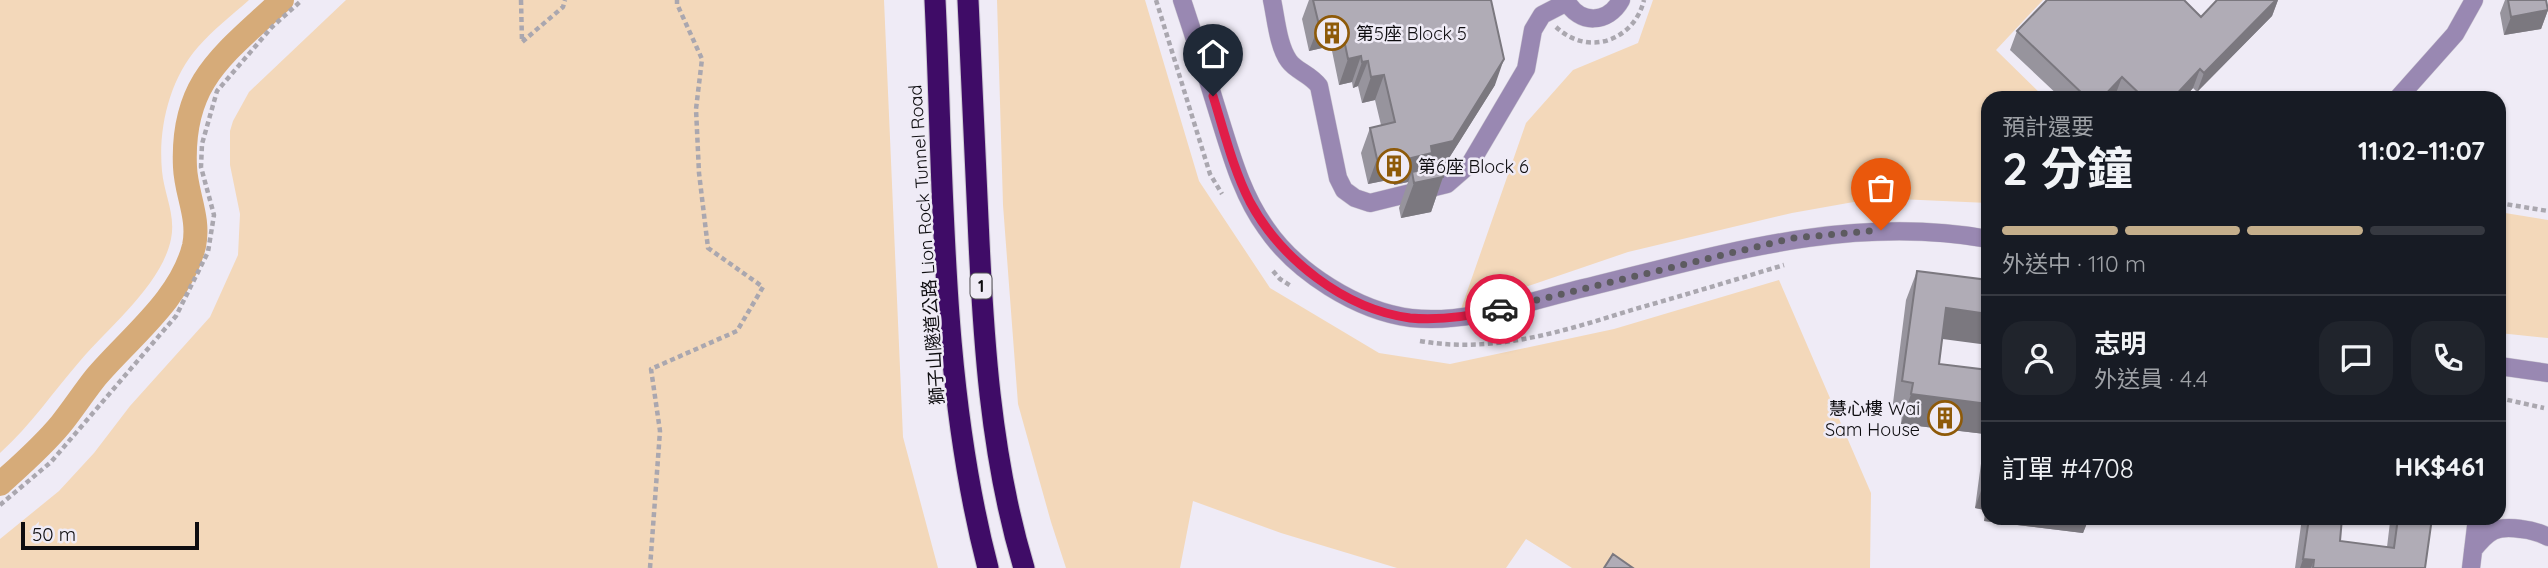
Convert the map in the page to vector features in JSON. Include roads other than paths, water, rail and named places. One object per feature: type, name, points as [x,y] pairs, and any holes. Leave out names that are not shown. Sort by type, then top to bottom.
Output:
[{"type":"highway","name":"獅子山隧道公路 Lion Rock Tunnel Road","points":[[935,0],[954,367],[970,483],[988,568]]},
{"type":"highway","name":"1","points":[[968,0],[988,375],[1006,490],[1024,568]]},
{"type":"street","points":[[1182,0],[1236,167],[1249,200],[1266,228],[1282,248],[1320,279],[1359,302],[1383,311],[1433,319],[1483,313],[1760,245],[1827,234],[1899,229],[1981,238]]},
{"type":"street","points":[[1272,0],[1284,52],[1290,63],[1312,76],[1319,86],[1338,178],[1344,190],[1355,198],[1370,203],[1447,184],[1470,164],[1526,69],[1533,30],[1542,15],[1566,1],[1581,16],[1600,19],[1609,14],[1621,0]]},
{"type":"street","points":[[2404,91],[2455,34],[2474,0]]},
{"type":"street","points":[[2506,367],[2548,373]]},
{"type":"street","points":[[2472,559],[2475,525]]},
{"type":"street","points":[[2472,559],[2488,534],[2505,526],[2536,531],[2548,537]]},
{"type":"waterway","points":[[0,484],[54,432],[96,377],[153,316],[178,283],[194,246],[195,236],[185,167],[190,112],[211,71],[225,54],[282,0]]},
{"type":"place","name":"第5座 Block 5","points":[[1332,33]]},
{"type":"place","name":"第6座 Block 6","points":[[1394,166]]},
{"type":"place","name":"慧心樓 Wai Sam House","points":[[1945,418]]}]
